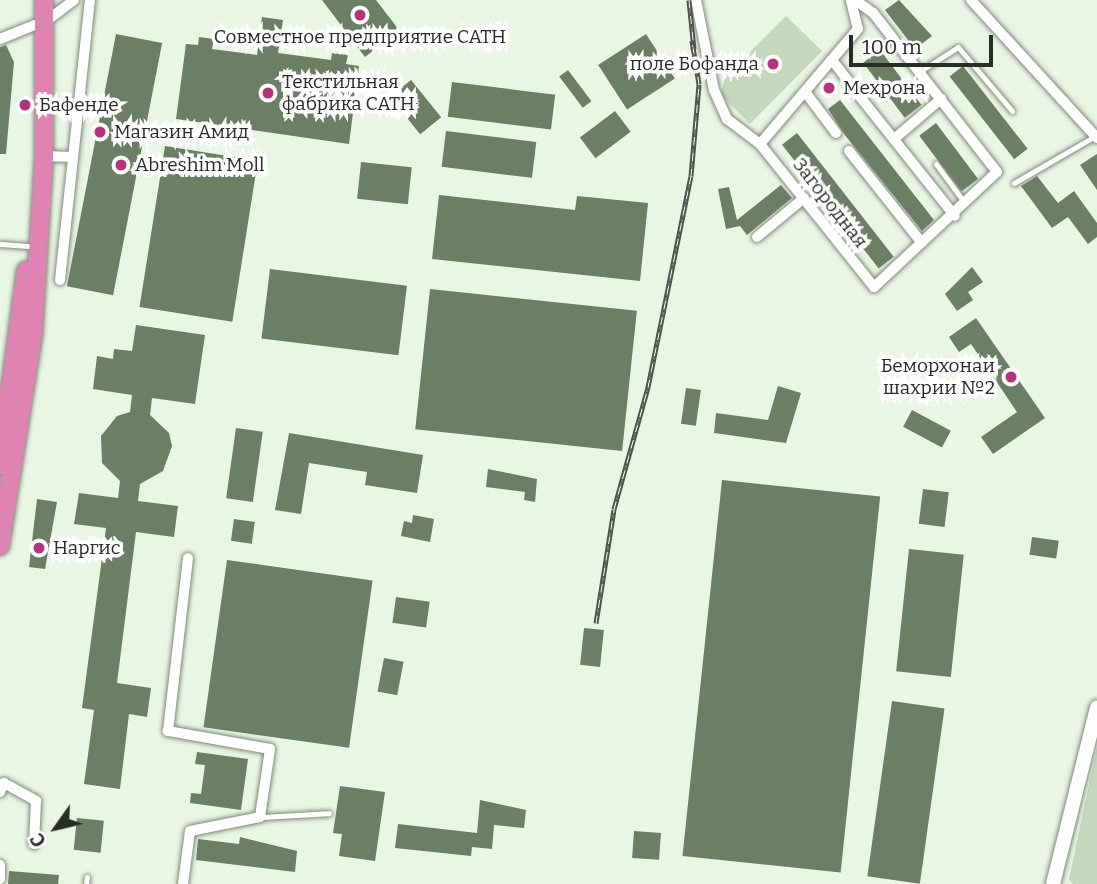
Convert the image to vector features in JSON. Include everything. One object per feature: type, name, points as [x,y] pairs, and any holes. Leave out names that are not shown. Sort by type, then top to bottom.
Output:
[{"type":"highway","points":[[0,465],[34,245],[44,156],[41,9]]},
{"type":"highway","points":[[0,546],[25,405],[34,245],[41,9]]},
{"type":"main road","points":[[1053,884],[1097,708]]},
{"type":"street","points":[[0,39],[41,9],[74,0]]},
{"type":"street","points":[[60,280],[90,0]]},
{"type":"street","points":[[696,0],[720,105],[742,135],[760,144]]},
{"type":"street","name":"Загородная","points":[[853,0],[873,13],[997,172],[955,216],[874,287],[760,144],[858,29],[853,0]]},
{"type":"street","points":[[971,0],[1096,137]]},
{"type":"street","points":[[832,60],[955,216]]},
{"type":"street","points":[[806,93],[836,132]]},
{"type":"street","points":[[894,139],[940,99]]},
{"type":"street","points":[[849,151],[922,243]]},
{"type":"street","points":[[44,156],[73,157]]},
{"type":"street","points":[[757,237],[804,198]]},
{"type":"street","points":[[34,245],[64,246]]},
{"type":"street","points":[[183,884],[190,831],[260,817],[270,749],[169,732],[188,558]]},
{"type":"street","points":[[0,792],[4,783],[36,801],[34,844]]},
{"type":"street","points":[[0,865],[0,879]]},
{"type":"lane","points":[[919,72],[958,47],[1012,111]]},
{"type":"lane","points":[[1014,183],[1096,137]]},
{"type":"lane","points":[[936,164],[966,204]]},
{"type":"lane","points":[[0,244],[34,245]]},
{"type":"lane","points":[[260,817],[329,813]]},
{"type":"green space","name":"поле Бофанда","points":[[786,16],[822,51],[750,124],[721,95],[725,77]]},
{"type":"green space","points":[[1097,747],[1097,884],[1073,884],[1069,879]]},
{"type":"building","name":"Совместное предприятие CATH","points":[[322,0],[376,0],[399,30],[365,57]]},
{"type":"building","points":[[899,0],[932,36],[915,49],[885,10]]},
{"type":"building","name":"Текстильная фабрика САТН","points":[[262,17],[283,20],[278,53],[331,60],[332,53],[348,55],[346,64],[359,66],[349,144],[176,119],[186,44],[198,45],[199,37],[214,39],[212,49],[257,55]]},
{"type":"building","name":"Abreshim Moll","points":[[116,34],[162,43],[113,295],[67,286]]},
{"type":"building","points":[[646,34],[675,78],[627,109],[598,65]]},
{"type":"building","points":[[6,45],[14,62],[6,154],[0,154],[0,47]]},
{"type":"building","points":[[880,50],[922,105],[905,118],[863,63]]},
{"type":"building","points":[[963,66],[1028,149],[1014,159],[950,76]]},
{"type":"building","points":[[568,70],[591,101],[583,108],[559,77]]},
{"type":"building","points":[[411,80],[441,117],[420,134],[390,97]]},
{"type":"building","points":[[452,82],[555,95],[551,129],[448,117]]},
{"type":"building","points":[[840,100],[934,220],[922,231],[844,134],[828,109]]},
{"type":"building","points":[[615,111],[631,132],[596,158],[580,137]]},
{"type":"building","points":[[936,123],[978,179],[961,192],[919,136]]},
{"type":"building","points":[[446,131],[536,142],[532,178],[442,167]]},
{"type":"building","points":[[797,133],[894,257],[879,268],[782,145]]},
{"type":"building","points":[[165,146],[258,161],[232,322],[140,307]]},
{"type":"building","points":[[1097,154],[1097,190],[1080,165]]},
{"type":"building","points":[[361,162],[412,167],[408,204],[357,199]]},
{"type":"building","points":[[1037,176],[1058,203],[1074,191],[1097,223],[1097,237],[1088,244],[1068,217],[1052,228],[1021,186]]},
{"type":"building","points":[[781,185],[792,198],[747,235],[740,226],[726,229],[718,189],[729,187],[737,220]]},
{"type":"building","points":[[439,195],[575,210],[577,196],[648,203],[640,281],[432,259]]},
{"type":"building","points":[[972,267],[983,282],[968,292],[973,300],[957,311],[945,294]]},
{"type":"building","points":[[270,269],[407,286],[398,355],[261,338]]},
{"type":"building","points":[[430,289],[637,311],[622,451],[415,429]]},
{"type":"building","points":[[976,318],[1045,418],[993,454],[981,437],[1017,412],[971,344],[959,352],[949,337]]},
{"type":"building","points":[[136,325],[205,335],[195,404],[152,398],[150,415],[169,433],[172,446],[163,471],[140,484],[138,501],[178,506],[174,537],[136,532],[117,683],[151,688],[147,717],[129,714],[120,789],[84,784],[94,710],[82,708],[106,528],[74,524],[79,493],[118,498],[120,481],[102,463],[101,436],[117,416],[130,412],[132,395],[93,389],[97,356],[113,359],[114,349],[132,351]]},
{"type":"building","points":[[778,386],[801,393],[786,443],[714,433],[716,413],[768,420]]},
{"type":"building","points":[[686,388],[701,390],[696,426],[681,424]]},
{"type":"building","points":[[912,410],[951,431],[942,447],[903,427]]},
{"type":"building","points":[[236,428],[263,432],[253,502],[226,498]]},
{"type":"building","points":[[289,433],[423,455],[417,493],[365,485],[367,472],[309,463],[301,514],[275,510]]},
{"type":"building","points":[[488,469],[537,479],[535,502],[524,500],[525,492],[486,487]]},
{"type":"building","points":[[722,480],[880,497],[841,873],[682,856]]},
{"type":"building","points":[[923,489],[949,492],[945,527],[919,524]]},
{"type":"building","name":"Наргис","points":[[37,499],[57,502],[45,569],[29,567]]},
{"type":"building","points":[[413,515],[434,519],[430,542],[401,536],[404,521],[412,523]]},
{"type":"building","points":[[234,519],[255,522],[252,544],[231,541]]},
{"type":"building","points":[[1032,537],[1059,541],[1056,559],[1029,555]]},
{"type":"building","points":[[909,549],[964,555],[951,677],[896,671]]},
{"type":"building","points":[[227,560],[373,580],[349,748],[203,727]]},
{"type":"building","points":[[396,597],[430,602],[426,627],[392,623]]},
{"type":"building","points":[[584,628],[604,630],[600,667],[580,665]]},
{"type":"building","points":[[384,658],[404,662],[397,695],[378,691]]},
{"type":"building","points":[[892,701],[944,708],[920,884],[867,876]]},
{"type":"building","points":[[197,752],[248,759],[241,810],[190,803],[191,793],[201,794],[205,765],[195,764]]},
{"type":"building","points":[[340,786],[385,792],[375,861],[339,856],[342,834],[333,833]]},
{"type":"building","points":[[480,800],[526,810],[524,828],[494,825],[492,849],[472,847],[471,856],[395,848],[398,824],[477,833]]},
{"type":"building","points":[[77,818],[104,821],[101,853],[74,850]]},
{"type":"building","points":[[634,831],[661,833],[659,860],[632,858]]},
{"type":"building","points":[[240,837],[297,851],[295,872],[196,860],[198,839],[239,844]]},
{"type":"building","points":[[9,871],[59,875],[58,884],[8,884]]},
{"type":"railway","points":[[689,0],[694,49]]},
{"type":"railway","points":[[596,623],[614,509],[648,387],[691,176],[699,84],[692,41]]},
{"type":"place","name":"Совместное предприятие CATH","points":[[360,15]]},
{"type":"place","name":"поле Бофанда","points":[[773,64]]},
{"type":"place","name":"Меҳрона","points":[[829,88]]},
{"type":"place","name":"Текстильная фабрика САТН","points":[[268,93]]},
{"type":"place","name":"Бафенде","points":[[25,105]]},
{"type":"place","name":"Магазин Амид","points":[[100,132]]},
{"type":"place","name":"Abreshim Moll","points":[[121,165]]},
{"type":"place","name":"Беморхонаи шахрии №2","points":[[1011,377]]},
{"type":"place","name":"Наргис","points":[[39,548]]}]
